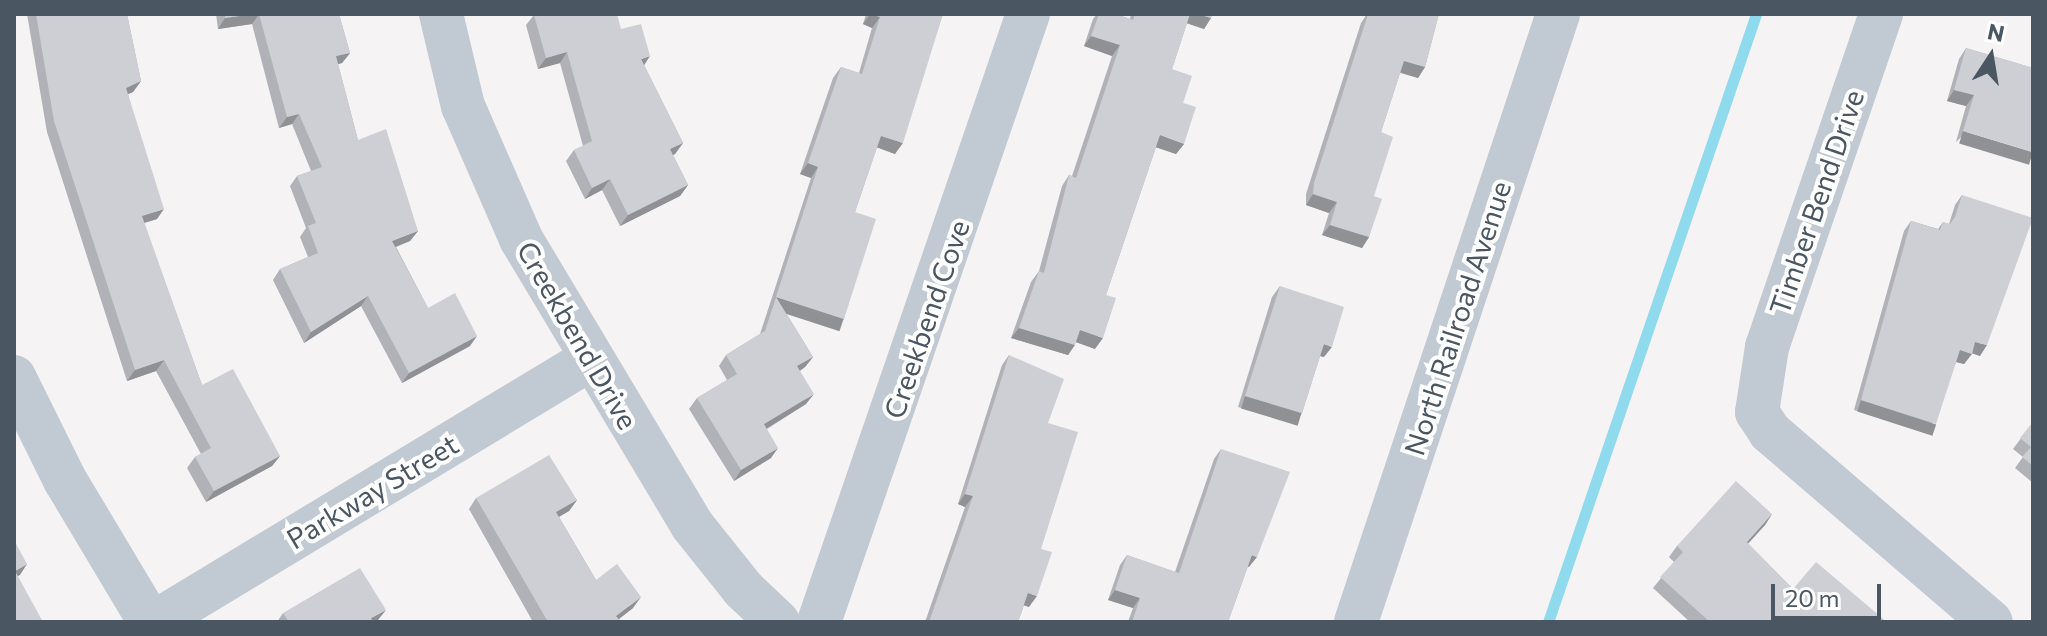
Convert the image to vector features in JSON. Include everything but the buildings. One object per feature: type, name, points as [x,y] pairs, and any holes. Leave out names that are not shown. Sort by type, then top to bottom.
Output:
[{"type":"street","name":"Creekbend Drive","points":[[441,14],[475,133],[521,239],[589,360],[692,525],[743,589],[778,622]]},
{"type":"street","name":"Creekbend Cove","points":[[819,622],[1028,14]]},
{"type":"street","name":"North Railroad Avenue","points":[[1356,622],[1558,14]]},
{"type":"street","name":"Timber Bend Drive","points":[[1881,14],[1767,347],[1757,390],[1757,412],[1770,432],[1991,622]]},
{"type":"street","name":"Parkway Street","points":[[153,622],[589,360]]},
{"type":"street","points":[[14,377],[65,480],[153,622]]},
{"type":"waterway","points":[[1548,622],[1756,14]]}]
